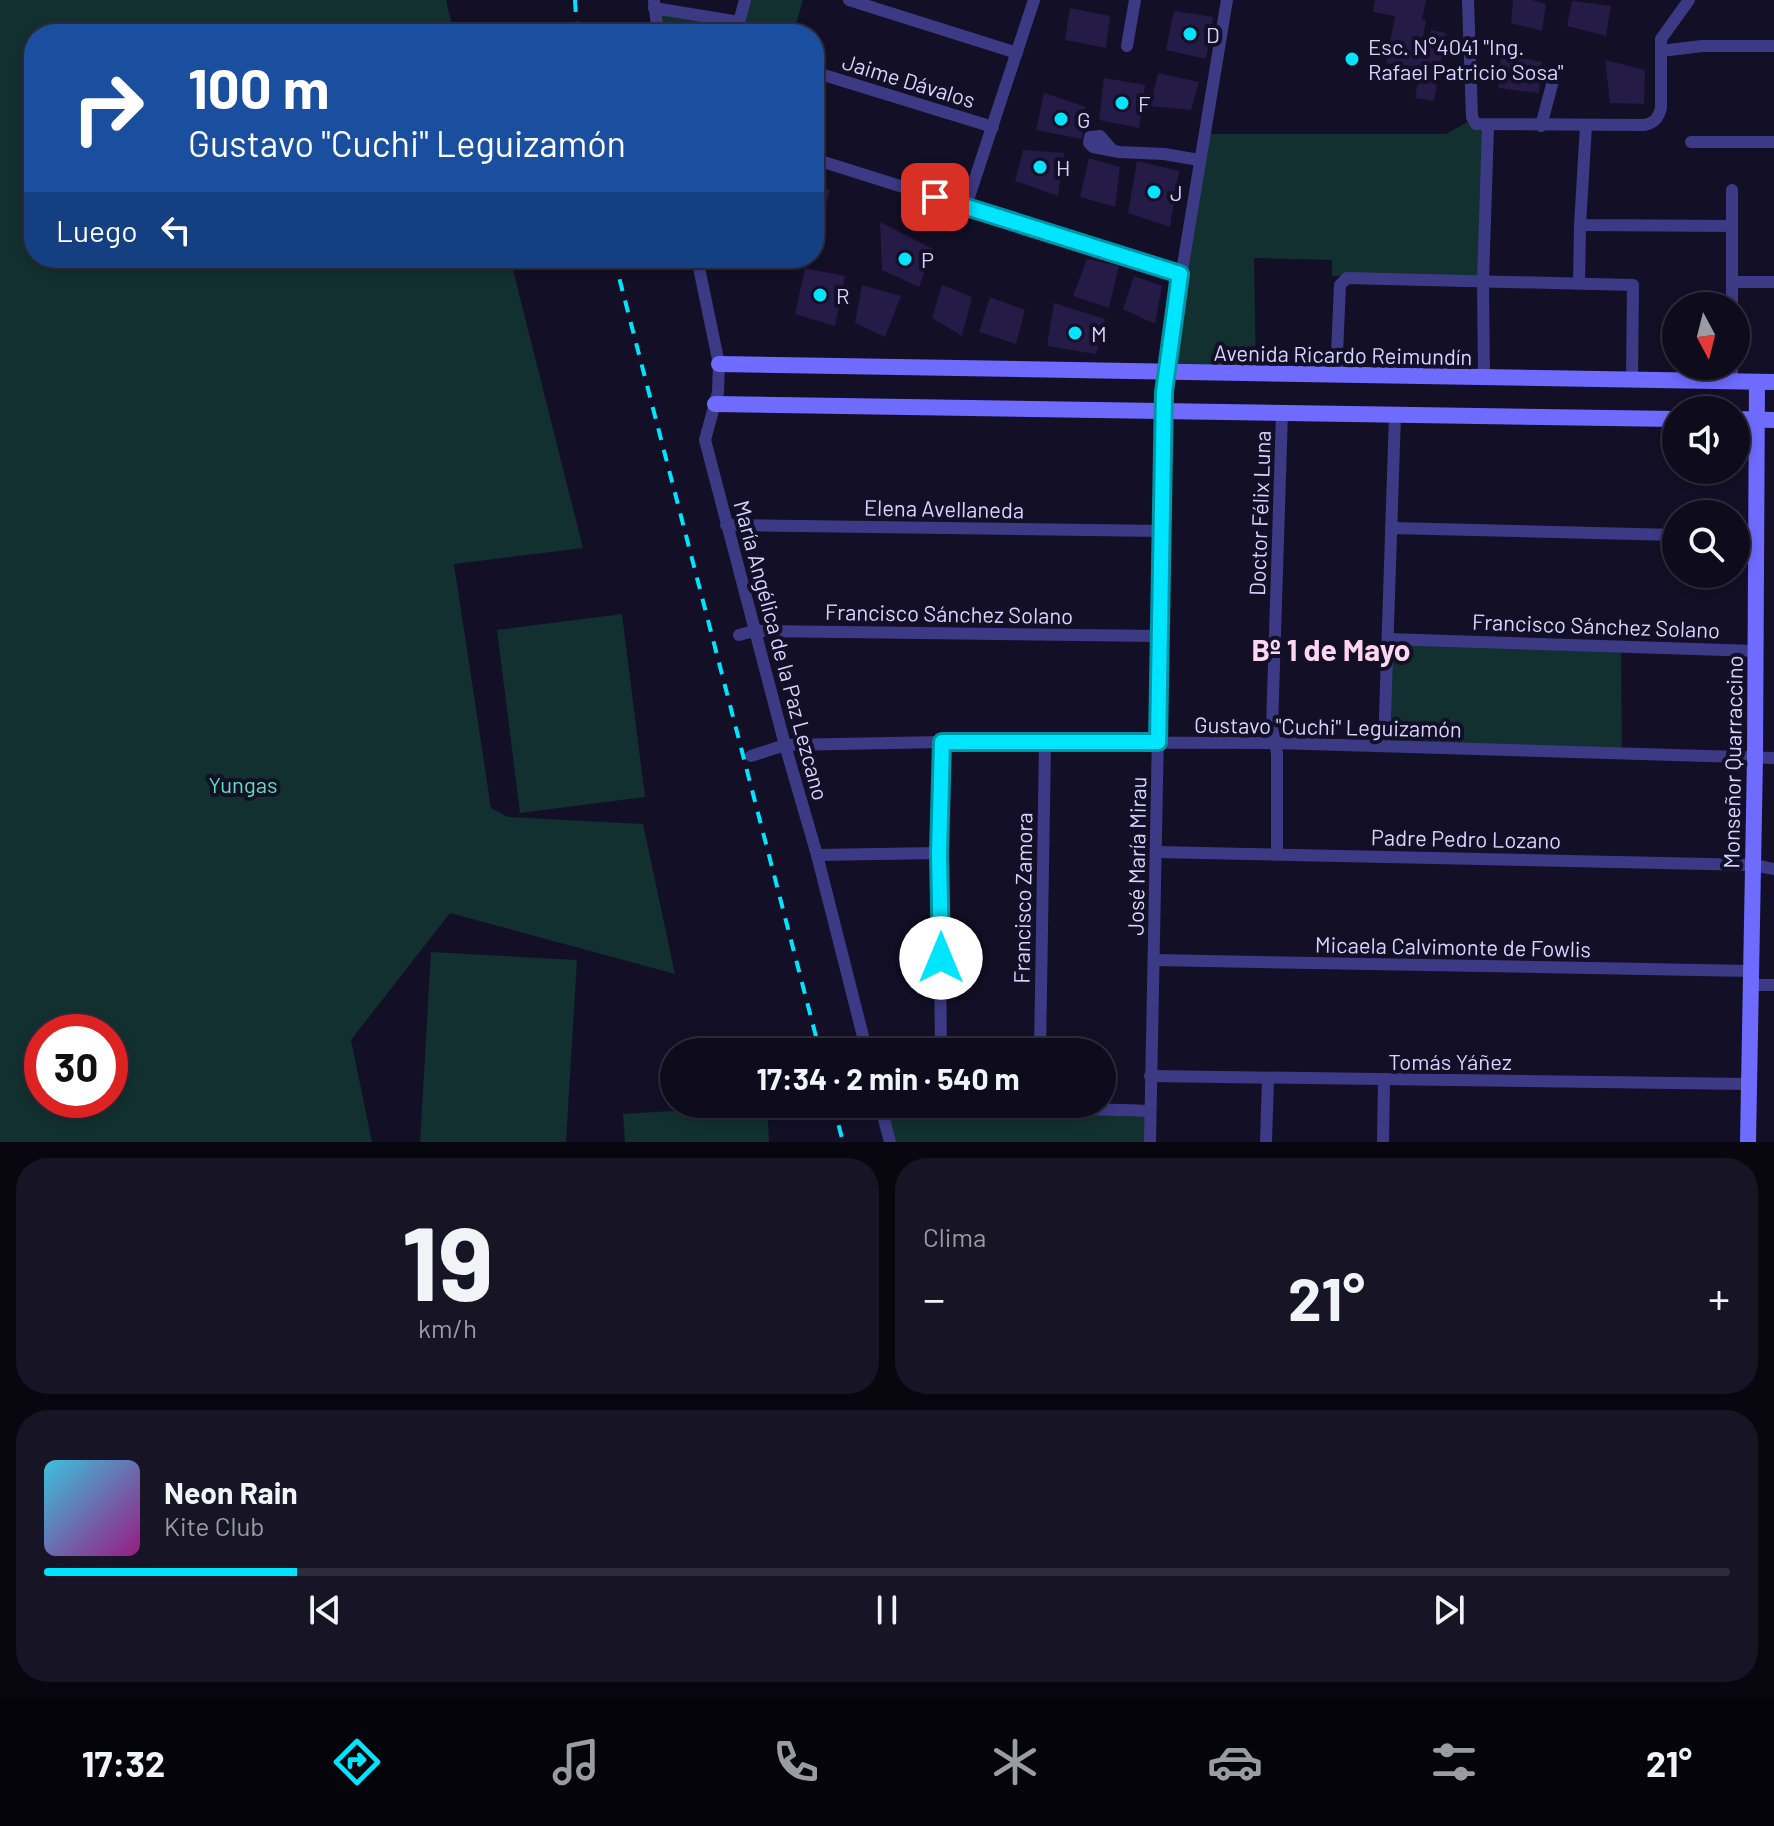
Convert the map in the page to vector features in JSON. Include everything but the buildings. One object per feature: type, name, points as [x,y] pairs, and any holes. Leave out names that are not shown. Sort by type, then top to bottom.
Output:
[{"type":"street","points":[[657,24],[654,4],[739,22],[745,0]]},
{"type":"street","points":[[849,0],[1017,53]]},
{"type":"street","points":[[966,206],[1034,0]]},
{"type":"street","points":[[1127,46],[1135,0]]},
{"type":"street","name":"José María Mirau","points":[[1150,1142],[1165,373],[1227,0]]},
{"type":"street","points":[[1468,0],[1472,117],[1476,124],[1488,126],[1653,123],[1659,117],[1661,108],[1661,39],[1689,0]]},
{"type":"street","points":[[1661,51],[1702,46],[1774,46]]},
{"type":"street","name":"Jaime Dávalos","points":[[824,75],[993,127]]},
{"type":"street","points":[[1541,126],[1554,77]]},
{"type":"street","points":[[1484,378],[1483,282],[1488,126]]},
{"type":"street","points":[[1579,283],[1586,126]]},
{"type":"street","points":[[1691,142],[1774,142]]},
{"type":"street","points":[[1113,151],[1199,160]]},
{"type":"street","points":[[824,162],[1180,274]]},
{"type":"street","points":[[1732,190],[1733,292]]},
{"type":"street","points":[[1580,225],[1732,226]]},
{"type":"street","name":"María Angélica de la Paz Lezcano","points":[[699,268],[720,381],[705,440],[863,1038]]},
{"type":"street","points":[[1336,376],[1340,285],[1347,278],[1633,285],[1632,381]]},
{"type":"street","points":[[1733,282],[1774,282]]},
{"type":"street","name":"Avenida Ricardo Reimundín","points":[[719,364],[1632,381],[1662,379]]},
{"type":"street","name":"Monseñor Quarraccino","points":[[1748,1142],[1757,537],[1766,420],[1765,382]]},
{"type":"street","points":[[715,404],[1662,419]]},
{"type":"street","name":"Doctor Félix Luna","points":[[1277,853],[1272,728],[1282,413]]},
{"type":"street","points":[[1384,746],[1395,415]]},
{"type":"street","name":"Elena Avellaneda","points":[[726,525],[1162,531]]},
{"type":"street","points":[[1391,528],[1662,535]]},
{"type":"street","points":[[1750,537],[1757,537]]},
{"type":"street","name":"Francisco Sánchez Solano","points":[[739,635],[754,631],[1159,636]]},
{"type":"street","name":"Francisco Sánchez Solano","points":[[1388,639],[1756,651]]},
{"type":"street","points":[[941,1038],[939,853],[942,742]]},
{"type":"street","name":"Gustavo \"Cuchi\" Leguizamón","points":[[751,756],[785,745],[1158,742],[1774,758]]},
{"type":"street","name":"Francisco Zamora","points":[[1040,1038],[1045,744]]},
{"type":"street","name":"Padre Pedro Lozano","points":[[1156,852],[1754,865],[1774,869]]},
{"type":"street","points":[[817,855],[939,853]]},
{"type":"street","name":"Micaela Calvimonte de Fowlis","points":[[1154,960],[1752,978],[1774,985]]},
{"type":"street","name":"Tomás Yáñez","points":[[1150,1076],[1750,1084]]},
{"type":"street","points":[[1266,1142],[1268,1079]]},
{"type":"street","points":[[1383,1142],[1384,1081]]},
{"type":"street","points":[[1116,1109],[1150,1111]]},
{"type":"street","points":[[884,1118],[890,1142]]},
{"type":"green space","name":"Yungas","points":[[0,0],[446,0],[452,24],[24,24],[24,268],[513,268],[583,548],[454,564],[491,808],[508,817],[643,824],[675,974],[450,913],[351,1040],[372,1142],[0,1142]]},
{"type":"green space","points":[[745,0],[803,0],[796,24],[656,24],[654,8],[738,22]]},
{"type":"green space","points":[[1469,121],[1488,126],[1483,282],[1332,276],[1332,260],[1254,258],[1256,375],[1165,373],[1204,134],[1446,134]]},
{"type":"green space","points":[[622,614],[645,797],[520,813],[497,630]]},
{"type":"green space","points":[[1388,639],[1621,646],[1622,755],[1384,746]]},
{"type":"green space","points":[[431,952],[577,960],[566,1142],[420,1142]]},
{"type":"green space","points":[[1116,1111],[1150,1111],[1150,1142],[894,1142],[889,1118],[1116,1118]]},
{"type":"green space","points":[[660,1112],[660,1118],[768,1118],[769,1142],[625,1142],[623,1114]]},
{"type":"railway","points":[[575,0],[576,24]]},
{"type":"railway","points":[[617,268],[816,1038]]},
{"type":"railway","points":[[837,1118],[843,1142]]},
{"type":"place","name":"D","points":[[1190,34]]},
{"type":"place","name":"Esc. N°4041 \"Ing. Rafael Patricio Sosa\"","points":[[1352,59]]},
{"type":"place","name":"F","points":[[1122,103]]},
{"type":"place","name":"G","points":[[1061,119]]},
{"type":"place","name":"H","points":[[1040,167]]},
{"type":"place","name":"J","points":[[1154,192]]},
{"type":"place","name":"P","points":[[905,259]]},
{"type":"place","name":"R","points":[[820,295]]},
{"type":"place","name":"M","points":[[1075,333]]},
{"type":"district","name":"Bº 1 de Mayo","points":[[1331,649]]},
{"type":"route","points":[[935,197],[1180,274],[1164,392],[1158,742],[942,742],[939,853],[941,958]]}]
